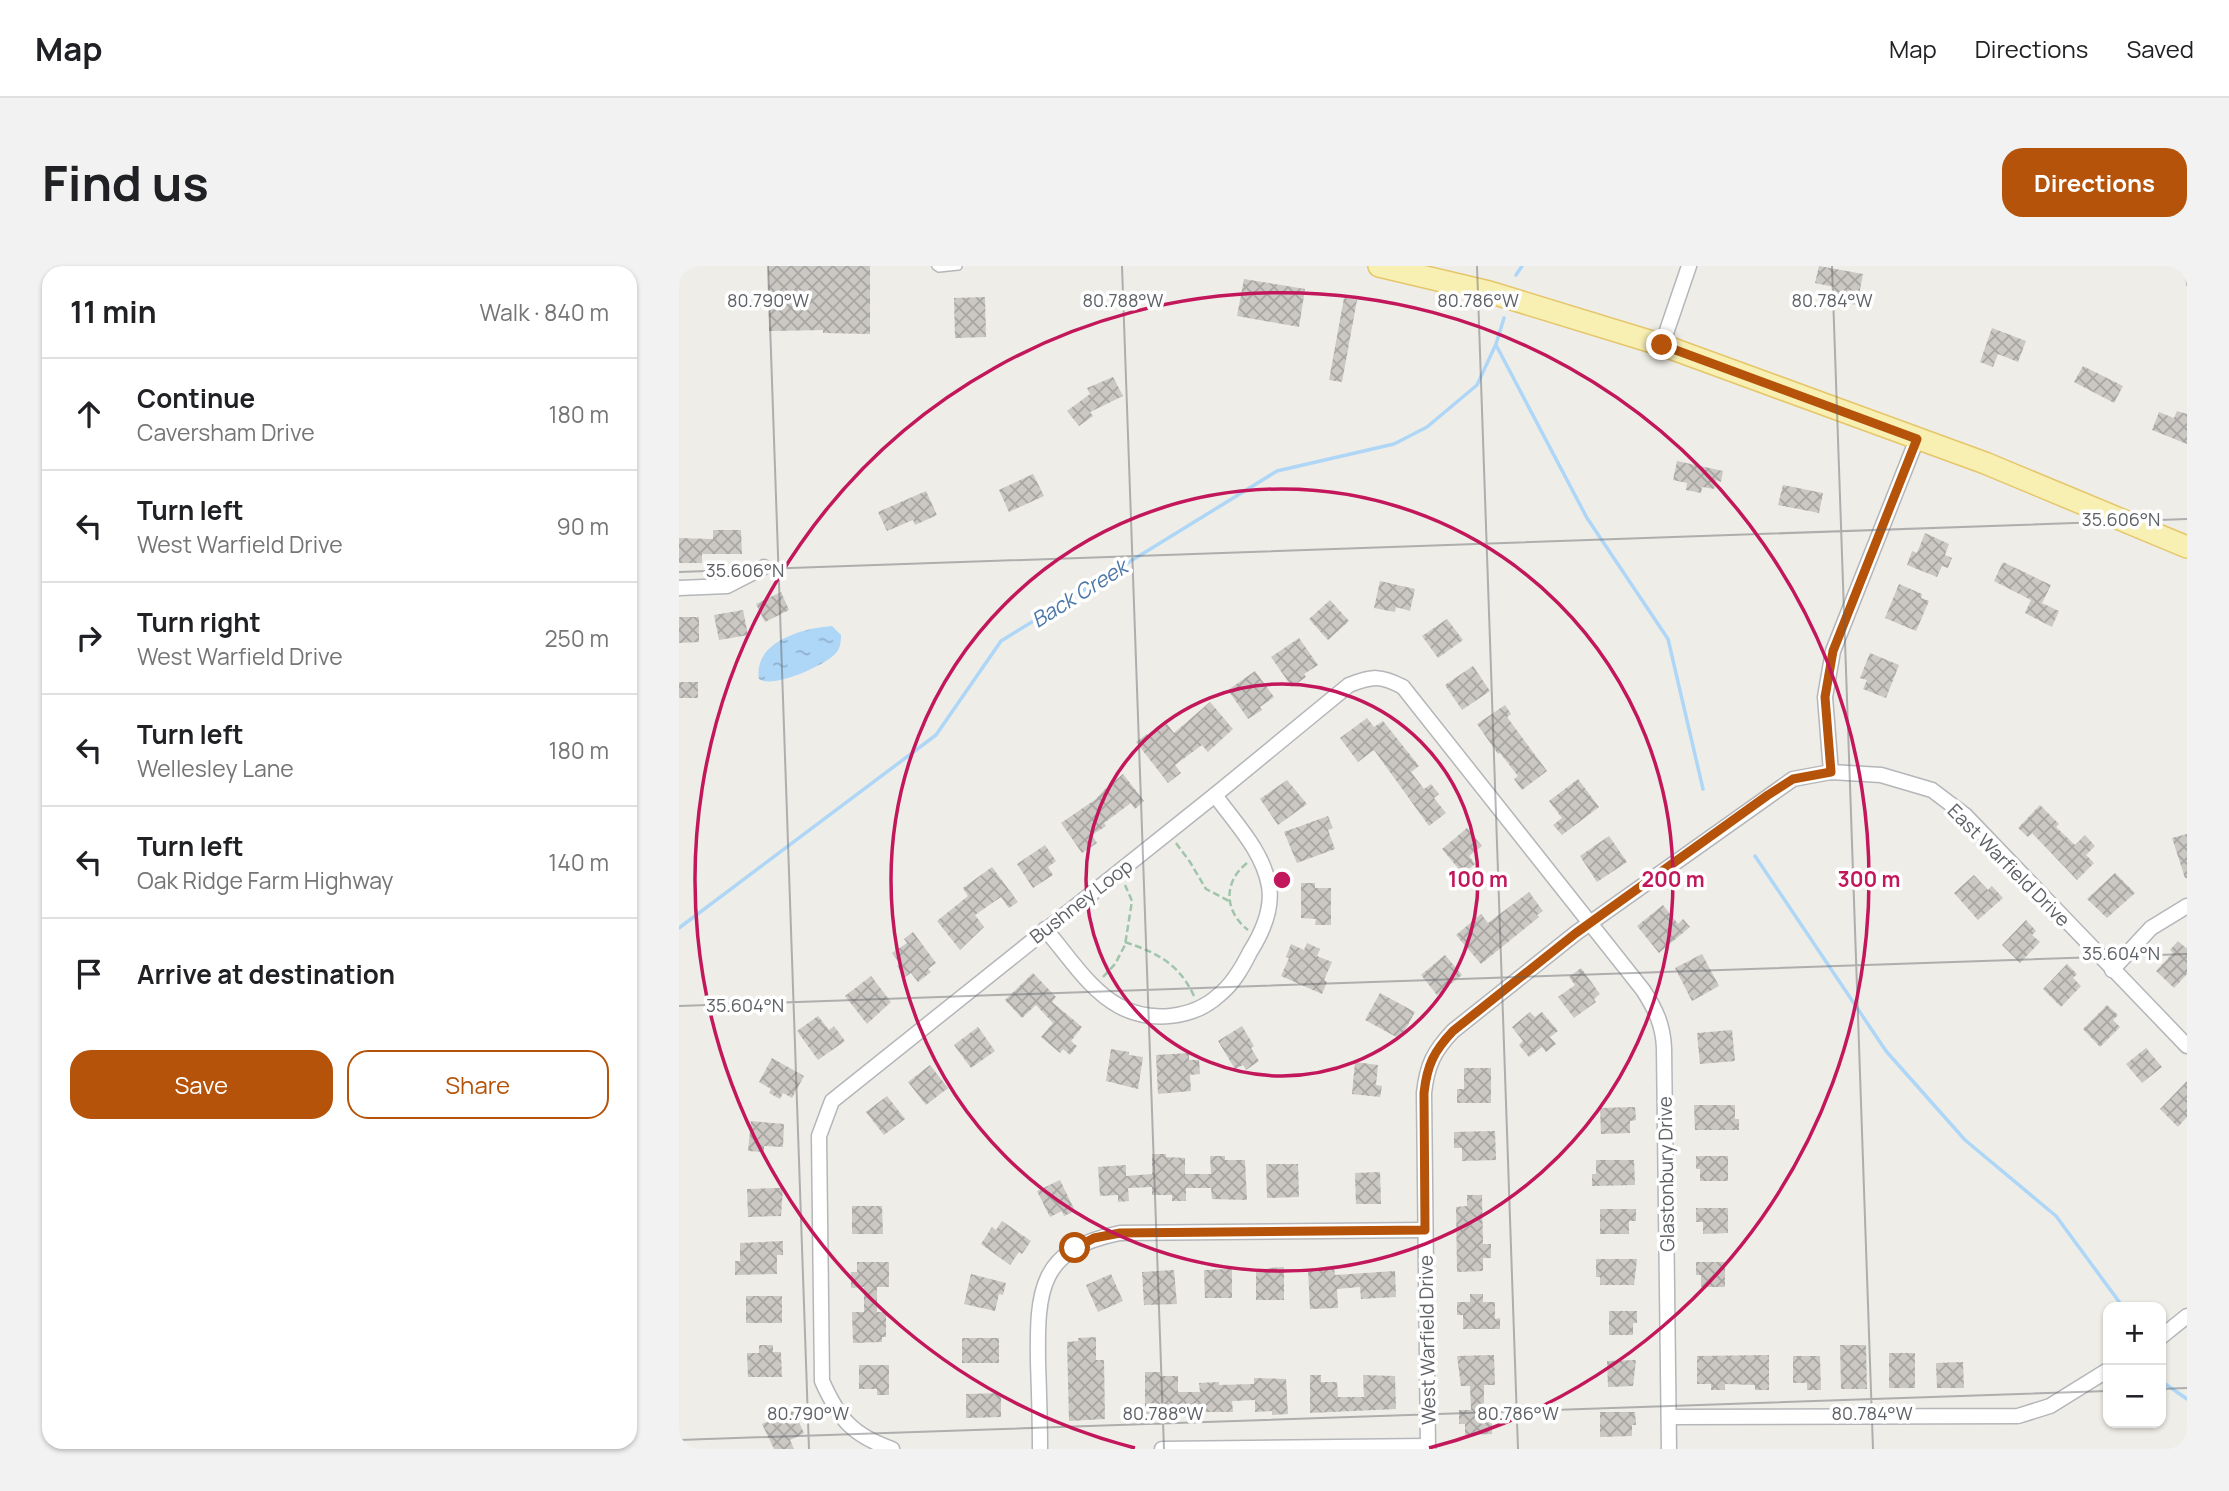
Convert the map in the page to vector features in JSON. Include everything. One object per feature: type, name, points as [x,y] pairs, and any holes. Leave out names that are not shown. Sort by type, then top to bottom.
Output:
[{"type":"main road","points":[[1380,266],[1489,292],[1662,345],[1985,463],[2187,547]]},
{"type":"street","points":[[1662,345],[1689,266]]},
{"type":"street","points":[[1831,772],[1825,697],[1833,651],[1917,439]]},
{"type":"street","points":[[679,589],[727,586],[764,567]]},
{"type":"street","name":"Bushney Loop","points":[[892,1449],[874,1443],[849,1427],[832,1404],[823,1381],[819,1136],[832,1101],[1349,685],[1366,678],[1384,677],[1403,687],[1590,923]]},
{"type":"street","name":"West Warfield Drive","points":[[1428,1448],[1424,1093],[1426,1073],[1437,1048],[1453,1031],[1590,923],[1784,784],[1812,774],[1831,772]]},
{"type":"street","name":"East Warfield Drive","points":[[1831,772],[1881,775],[1932,790],[1965,815],[2187,1046]]},
{"type":"street","points":[[1045,929],[1100,993],[1132,1012],[1152,1017],[1178,1015],[1203,1007],[1220,995],[1238,974],[1265,924],[1269,888],[1256,851],[1215,795]]},
{"type":"street","points":[[2112,970],[2151,928],[2187,906]]},
{"type":"street","name":"Glastonbury Drive","points":[[1590,923],[1643,990],[1657,1011],[1663,1029],[1669,1449]]},
{"type":"street","points":[[1040,1449],[1038,1304],[1045,1281],[1056,1263],[1075,1248],[1094,1238],[1120,1233],[1425,1230]]},
{"type":"street","points":[[2166,1333],[2187,1316]]},
{"type":"street","points":[[1669,1417],[2018,1416],[2050,1406],[2103,1373]]},
{"type":"street","points":[[1162,1449],[1428,1448]]},
{"type":"lane","points":[[936,266],[958,266]]},
{"type":"path","points":[[1176,843],[1206,889],[1229,901]]},
{"type":"path","points":[[1248,862],[1235,876],[1229,901],[1238,921],[1248,930]]},
{"type":"path","points":[[1103,977],[1115,964],[1125,942],[1132,901],[1124,884]]},
{"type":"path","points":[[1125,942],[1174,964],[1195,997]]},
{"type":"water","points":[[832,626],[841,635],[841,641],[838,651],[828,660],[786,679],[759,679],[759,666],[772,646],[795,634]]},
{"type":"building","points":[[768,266],[870,266],[870,334],[823,333],[823,330],[769,331]]},
{"type":"building","points":[[1819,266],[1863,274],[1857,305],[1831,300],[1834,287],[1815,283]]},
{"type":"building","points":[[1244,279],[1305,289],[1299,327],[1237,316]]},
{"type":"building","points":[[985,297],[986,337],[955,338],[954,298]]},
{"type":"building","points":[[1344,298],[1357,300],[1342,382],[1329,380]]},
{"type":"building","points":[[1992,328],[2026,341],[2018,362],[1998,354],[1993,367],[1980,362]]},
{"type":"building","points":[[2083,366],[2123,386],[2114,403],[2074,382]]},
{"type":"building","points":[[1113,377],[1123,396],[1090,412],[1093,416],[1079,426],[1067,411],[1090,394],[1087,388]]},
{"type":"building","points":[[2177,411],[2187,414],[2187,444],[2152,430],[2159,412],[2174,418]]},
{"type":"building","points":[[1677,461],[1723,471],[1721,482],[1716,480],[1714,489],[1702,487],[1701,493],[1686,490],[1687,483],[1673,480]]},
{"type":"building","points":[[1033,474],[1044,496],[1009,512],[999,490]]},
{"type":"building","points":[[1783,485],[1823,493],[1819,513],[1778,505]]},
{"type":"building","points":[[926,491],[937,515],[915,525],[913,520],[887,531],[878,512]]},
{"type":"building","points":[[713,530],[741,530],[742,554],[702,554],[702,563],[679,563],[679,538],[713,539]]},
{"type":"building","points":[[1925,533],[1949,544],[1945,555],[1952,558],[1948,568],[1942,566],[1937,577],[1907,565],[1912,551],[1917,553]]},
{"type":"building","points":[[2003,562],[2051,585],[2042,603],[2059,611],[2052,627],[2025,613],[2031,600],[1994,581]]},
{"type":"building","points":[[1380,581],[1415,589],[1410,611],[1396,607],[1395,612],[1374,608]]},
{"type":"building","points":[[1899,584],[1922,594],[1921,598],[1929,601],[1916,631],[1885,618]]},
{"type":"building","points":[[781,592],[789,610],[765,622],[756,604]]},
{"type":"building","points":[[1330,600],[1349,621],[1328,640],[1309,619]]},
{"type":"building","points":[[743,610],[748,635],[719,640],[714,615]]},
{"type":"building","points":[[679,617],[699,617],[699,642],[679,643]]},
{"type":"building","points":[[1447,619],[1463,640],[1438,658],[1422,636]]},
{"type":"building","points":[[1299,638],[1318,665],[1304,674],[1306,677],[1292,687],[1271,657]]},
{"type":"building","points":[[1870,653],[1899,665],[1886,698],[1863,689],[1867,680],[1860,678]]},
{"type":"building","points":[[1473,666],[1490,691],[1462,710],[1445,685]]},
{"type":"building","points":[[1255,671],[1274,697],[1260,707],[1262,710],[1248,719],[1228,690]]},
{"type":"building","points":[[679,682],[698,682],[698,698],[679,698]]},
{"type":"building","points":[[1210,702],[1233,729],[1208,752],[1202,745],[1175,765],[1181,773],[1168,783],[1136,742],[1147,734],[1149,737],[1167,724],[1174,733]]},
{"type":"building","points":[[1505,705],[1511,714],[1507,717],[1547,771],[1522,790],[1514,779],[1518,776],[1477,724]]},
{"type":"building","points":[[1367,718],[1374,727],[1383,721],[1419,766],[1411,772],[1424,789],[1431,784],[1439,794],[1434,798],[1446,813],[1429,826],[1374,750],[1358,762],[1340,738]]},
{"type":"building","points":[[1123,774],[1144,801],[1135,809],[1131,803],[1104,823],[1106,826],[1092,835],[1097,843],[1082,853],[1061,823],[1096,799]]},
{"type":"building","points":[[1578,779],[1599,807],[1562,835],[1553,825],[1562,818],[1549,801]]},
{"type":"building","points":[[1287,780],[1307,804],[1278,825],[1260,799]]},
{"type":"building","points":[[2040,805],[2059,824],[2056,827],[2075,845],[2085,835],[2095,846],[2086,855],[2094,863],[2077,880],[2032,833],[2028,837],[2018,828]]},
{"type":"building","points":[[1328,816],[1333,828],[1328,830],[1335,849],[1297,863],[1284,832]]},
{"type":"building","points":[[1467,828],[1482,846],[1469,856],[1475,864],[1463,874],[1442,849]]},
{"type":"building","points":[[2187,834],[2187,878],[2185,878],[2172,838]]},
{"type":"building","points":[[1609,836],[1627,862],[1597,882],[1580,856]]},
{"type":"building","points":[[1045,845],[1056,861],[1048,867],[1053,875],[1033,888],[1017,864]]},
{"type":"building","points":[[992,867],[1018,902],[1009,908],[1001,897],[975,915],[984,927],[960,950],[937,921],[968,896],[963,888]]},
{"type":"building","points":[[2115,873],[2135,893],[2107,918],[2087,899]]},
{"type":"building","points":[[1974,875],[1988,890],[1992,886],[2003,898],[1978,920],[1954,893]]},
{"type":"building","points":[[1301,883],[1315,883],[1315,888],[1331,888],[1331,925],[1315,925],[1316,919],[1301,918]]},
{"type":"building","points":[[1529,892],[1543,911],[1537,915],[1539,917],[1481,964],[1456,935],[1481,914],[1488,923]]},
{"type":"building","points":[[1663,905],[1678,924],[1683,919],[1690,927],[1659,953],[1637,926]]},
{"type":"building","points":[[2026,920],[2036,931],[2032,935],[2040,942],[2020,963],[2002,945]]},
{"type":"building","points":[[913,932],[936,963],[928,969],[931,972],[918,982],[911,973],[905,977],[892,953],[907,943],[904,939]]},
{"type":"building","points":[[2178,941],[2187,949],[2187,974],[2174,988],[2156,971],[2173,953],[2170,950]]},
{"type":"building","points":[[1307,943],[1320,949],[1317,956],[1332,962],[1324,980],[1327,982],[1322,994],[1281,976],[1289,958],[1286,957],[1291,944],[1304,950]]},
{"type":"building","points":[[1702,954],[1719,986],[1692,1001],[1675,968]]},
{"type":"building","points":[[1445,955],[1462,975],[1437,995],[1421,975]]},
{"type":"building","points":[[2067,964],[2077,974],[2073,978],[2081,986],[2061,1007],[2043,989]]},
{"type":"building","points":[[1581,968],[1600,994],[1594,999],[1596,1002],[1574,1018],[1558,997],[1575,985],[1569,977]]},
{"type":"building","points":[[1033,973],[1056,997],[1052,1002],[1082,1027],[1071,1041],[1077,1046],[1070,1055],[1063,1049],[1060,1053],[1041,1037],[1053,1023],[1036,1005],[1022,1018],[1005,1000]]},
{"type":"building","points":[[871,976],[891,1002],[867,1024],[845,996]]},
{"type":"building","points":[[1380,993],[1415,1012],[1400,1039],[1365,1020]]},
{"type":"building","points":[[2107,1005],[2118,1015],[2113,1020],[2120,1027],[2100,1047],[2083,1029]]},
{"type":"building","points":[[1530,1012],[1535,1017],[1542,1012],[1558,1031],[1550,1037],[1556,1044],[1546,1052],[1542,1047],[1529,1057],[1519,1045],[1523,1041],[1512,1027]]},
{"type":"building","points":[[818,1016],[829,1030],[834,1026],[845,1041],[818,1060],[797,1031]]},
{"type":"building","points":[[1242,1026],[1259,1061],[1246,1070],[1243,1065],[1235,1069],[1218,1041]]},
{"type":"building","points":[[978,1027],[995,1051],[971,1068],[954,1045]]},
{"type":"building","points":[[1732,1030],[1735,1061],[1700,1064],[1697,1033]]},
{"type":"building","points":[[2146,1048],[2162,1067],[2142,1083],[2126,1064]]},
{"type":"building","points":[[1111,1049],[1143,1057],[1138,1089],[1106,1081]]},
{"type":"building","points":[[1189,1053],[1189,1060],[1199,1060],[1200,1074],[1190,1075],[1191,1091],[1158,1094],[1156,1055]]},
{"type":"building","points":[[772,1058],[804,1076],[792,1098],[783,1093],[780,1099],[769,1093],[771,1089],[759,1082]]},
{"type":"building","points":[[1355,1062],[1378,1065],[1376,1085],[1382,1086],[1380,1097],[1352,1094]]},
{"type":"building","points":[[930,1065],[948,1088],[926,1105],[908,1082]]},
{"type":"building","points":[[1464,1068],[1491,1068],[1491,1103],[1457,1103],[1457,1089],[1464,1089]]},
{"type":"building","points":[[2187,1081],[2187,1117],[2178,1127],[2160,1109]]},
{"type":"building","points":[[887,1096],[905,1119],[884,1135],[866,1112]]},
{"type":"building","points":[[1694,1105],[1735,1105],[1735,1119],[1739,1119],[1739,1130],[1695,1130]]},
{"type":"building","points":[[1635,1107],[1636,1120],[1630,1121],[1630,1133],[1601,1134],[1600,1108]]},
{"type":"building","points":[[751,1121],[784,1124],[783,1147],[764,1146],[764,1152],[748,1151]]},
{"type":"building","points":[[1495,1131],[1496,1160],[1462,1161],[1462,1148],[1454,1148],[1454,1132]]},
{"type":"building","points":[[1152,1154],[1185,1158],[1185,1174],[1211,1174],[1210,1156],[1225,1156],[1225,1160],[1245,1160],[1247,1200],[1212,1199],[1211,1188],[1186,1188],[1186,1201],[1172,1201],[1172,1195],[1152,1195],[1152,1187],[1128,1188],[1129,1201],[1118,1202],[1118,1195],[1100,1196],[1098,1167],[1126,1165],[1126,1176],[1152,1174]]},
{"type":"building","points":[[1696,1156],[1728,1156],[1728,1181],[1700,1181]]},
{"type":"building","points":[[1596,1160],[1634,1160],[1635,1185],[1592,1186],[1592,1174],[1596,1174]]},
{"type":"building","points":[[1266,1164],[1298,1164],[1299,1197],[1267,1198]]},
{"type":"building","points":[[1380,1172],[1381,1204],[1356,1204],[1355,1173]]},
{"type":"building","points":[[1060,1180],[1075,1211],[1064,1216],[1062,1211],[1050,1217],[1037,1191]]},
{"type":"building","points":[[783,1188],[781,1216],[748,1217],[747,1189]]},
{"type":"building","points":[[1467,1195],[1482,1195],[1483,1244],[1491,1244],[1491,1258],[1483,1258],[1483,1271],[1457,1272],[1456,1207],[1467,1206]]},
{"type":"building","points":[[852,1206],[882,1206],[883,1234],[852,1234]]},
{"type":"building","points":[[1696,1208],[1728,1208],[1728,1233],[1703,1234],[1703,1222],[1696,1222]]},
{"type":"building","points":[[1600,1209],[1636,1209],[1636,1221],[1629,1221],[1629,1234],[1600,1234]]},
{"type":"building","points":[[1002,1221],[1031,1241],[1010,1265],[981,1244],[992,1227],[996,1230]]},
{"type":"building","points":[[783,1241],[783,1255],[777,1255],[777,1274],[735,1275],[735,1261],[740,1261],[740,1243]]},
{"type":"building","points":[[1596,1259],[1637,1259],[1634,1285],[1600,1285],[1600,1277],[1596,1277]]},
{"type":"building","points":[[857,1262],[889,1262],[889,1287],[877,1287],[877,1312],[886,1312],[886,1337],[882,1337],[882,1342],[853,1343],[852,1312],[864,1312],[864,1287],[851,1288],[851,1272],[857,1272]]},
{"type":"building","points":[[1696,1262],[1725,1262],[1725,1287],[1701,1287],[1701,1275],[1696,1275]]},
{"type":"building","points":[[1284,1267],[1284,1300],[1256,1300],[1256,1272],[1268,1272],[1268,1268]]},
{"type":"building","points":[[1334,1268],[1335,1275],[1395,1271],[1396,1297],[1361,1299],[1360,1287],[1337,1289],[1338,1308],[1310,1309],[1308,1269]]},
{"type":"building","points":[[1232,1269],[1232,1298],[1205,1298],[1204,1270]]},
{"type":"building","points":[[1174,1270],[1177,1304],[1144,1305],[1142,1272]]},
{"type":"building","points":[[971,1274],[1006,1283],[1003,1295],[999,1294],[995,1311],[964,1304]]},
{"type":"building","points":[[1111,1274],[1123,1301],[1098,1312],[1086,1285]]},
{"type":"building","points":[[1470,1294],[1483,1294],[1483,1302],[1495,1302],[1495,1319],[1500,1318],[1500,1329],[1463,1329],[1463,1315],[1457,1315],[1457,1302],[1470,1302]]},
{"type":"building","points":[[746,1296],[782,1296],[782,1323],[746,1323]]},
{"type":"building","points":[[1609,1311],[1637,1311],[1633,1335],[1609,1335]]},
{"type":"building","points":[[1096,1337],[1096,1360],[1104,1360],[1105,1419],[1069,1421],[1067,1342]]},
{"type":"building","points":[[962,1338],[999,1338],[999,1363],[962,1363]]},
{"type":"building","points":[[759,1345],[773,1345],[773,1352],[781,1352],[782,1377],[748,1377],[747,1353],[759,1353]]},
{"type":"building","points":[[1840,1345],[1866,1345],[1867,1389],[1841,1389]]},
{"type":"building","points":[[1889,1353],[1915,1353],[1915,1388],[1889,1388]]},
{"type":"building","points":[[1494,1355],[1495,1385],[1484,1385],[1484,1410],[1492,1410],[1492,1434],[1465,1435],[1465,1424],[1459,1424],[1459,1410],[1471,1410],[1470,1386],[1461,1386],[1457,1356]]},
{"type":"building","points":[[1769,1355],[1769,1390],[1755,1390],[1755,1385],[1725,1384],[1725,1390],[1711,1390],[1711,1384],[1697,1384],[1697,1356]]},
{"type":"building","points":[[1793,1356],[1820,1356],[1821,1390],[1807,1390],[1807,1383],[1793,1383]]},
{"type":"building","points":[[1636,1360],[1633,1386],[1608,1387],[1607,1361]]},
{"type":"building","points":[[1963,1362],[1964,1388],[1937,1388],[1936,1363]]},
{"type":"building","points":[[859,1365],[889,1365],[889,1395],[877,1395],[877,1389],[859,1389]]},
{"type":"building","points":[[1145,1372],[1160,1372],[1160,1376],[1178,1376],[1178,1392],[1200,1392],[1199,1383],[1254,1384],[1254,1378],[1286,1379],[1288,1414],[1255,1412],[1255,1400],[1232,1401],[1233,1412],[1200,1412],[1200,1406],[1180,1406],[1180,1414],[1145,1414]]},
{"type":"building","points":[[1310,1375],[1321,1375],[1321,1382],[1337,1382],[1338,1397],[1364,1397],[1363,1375],[1395,1376],[1396,1409],[1310,1413]]},
{"type":"building","points":[[1001,1393],[1001,1417],[966,1418],[966,1394]]},
{"type":"building","points":[[793,1410],[804,1433],[790,1440],[794,1449],[774,1449],[762,1424]]},
{"type":"building","points":[[1600,1412],[1635,1412],[1636,1425],[1632,1425],[1632,1436],[1600,1437]]},
{"type":"waterway","name":"Back Creek","points":[[1516,275],[1522,266]]},
{"type":"waterway","name":"Back Creek","points":[[679,928],[936,735],[1001,641],[1277,471],[1394,444],[1427,427],[1477,385],[1496,344],[1504,318]]},
{"type":"waterway","points":[[1496,345],[1587,518],[1668,639],[1703,789]]},
{"type":"waterway","points":[[1755,856],[1886,1051],[1965,1140],[2056,1216],[2119,1302]]},
{"type":"waterway","points":[[2166,1384],[2187,1399]]},
{"type":"route","points":[[1075,1248],[1094,1238],[1120,1233],[1425,1230],[1424,1093],[1426,1073],[1437,1048],[1453,1031],[1576,933],[1768,795],[1793,779],[1831,772],[1825,697],[1833,651],[1917,439],[1662,345]]}]
